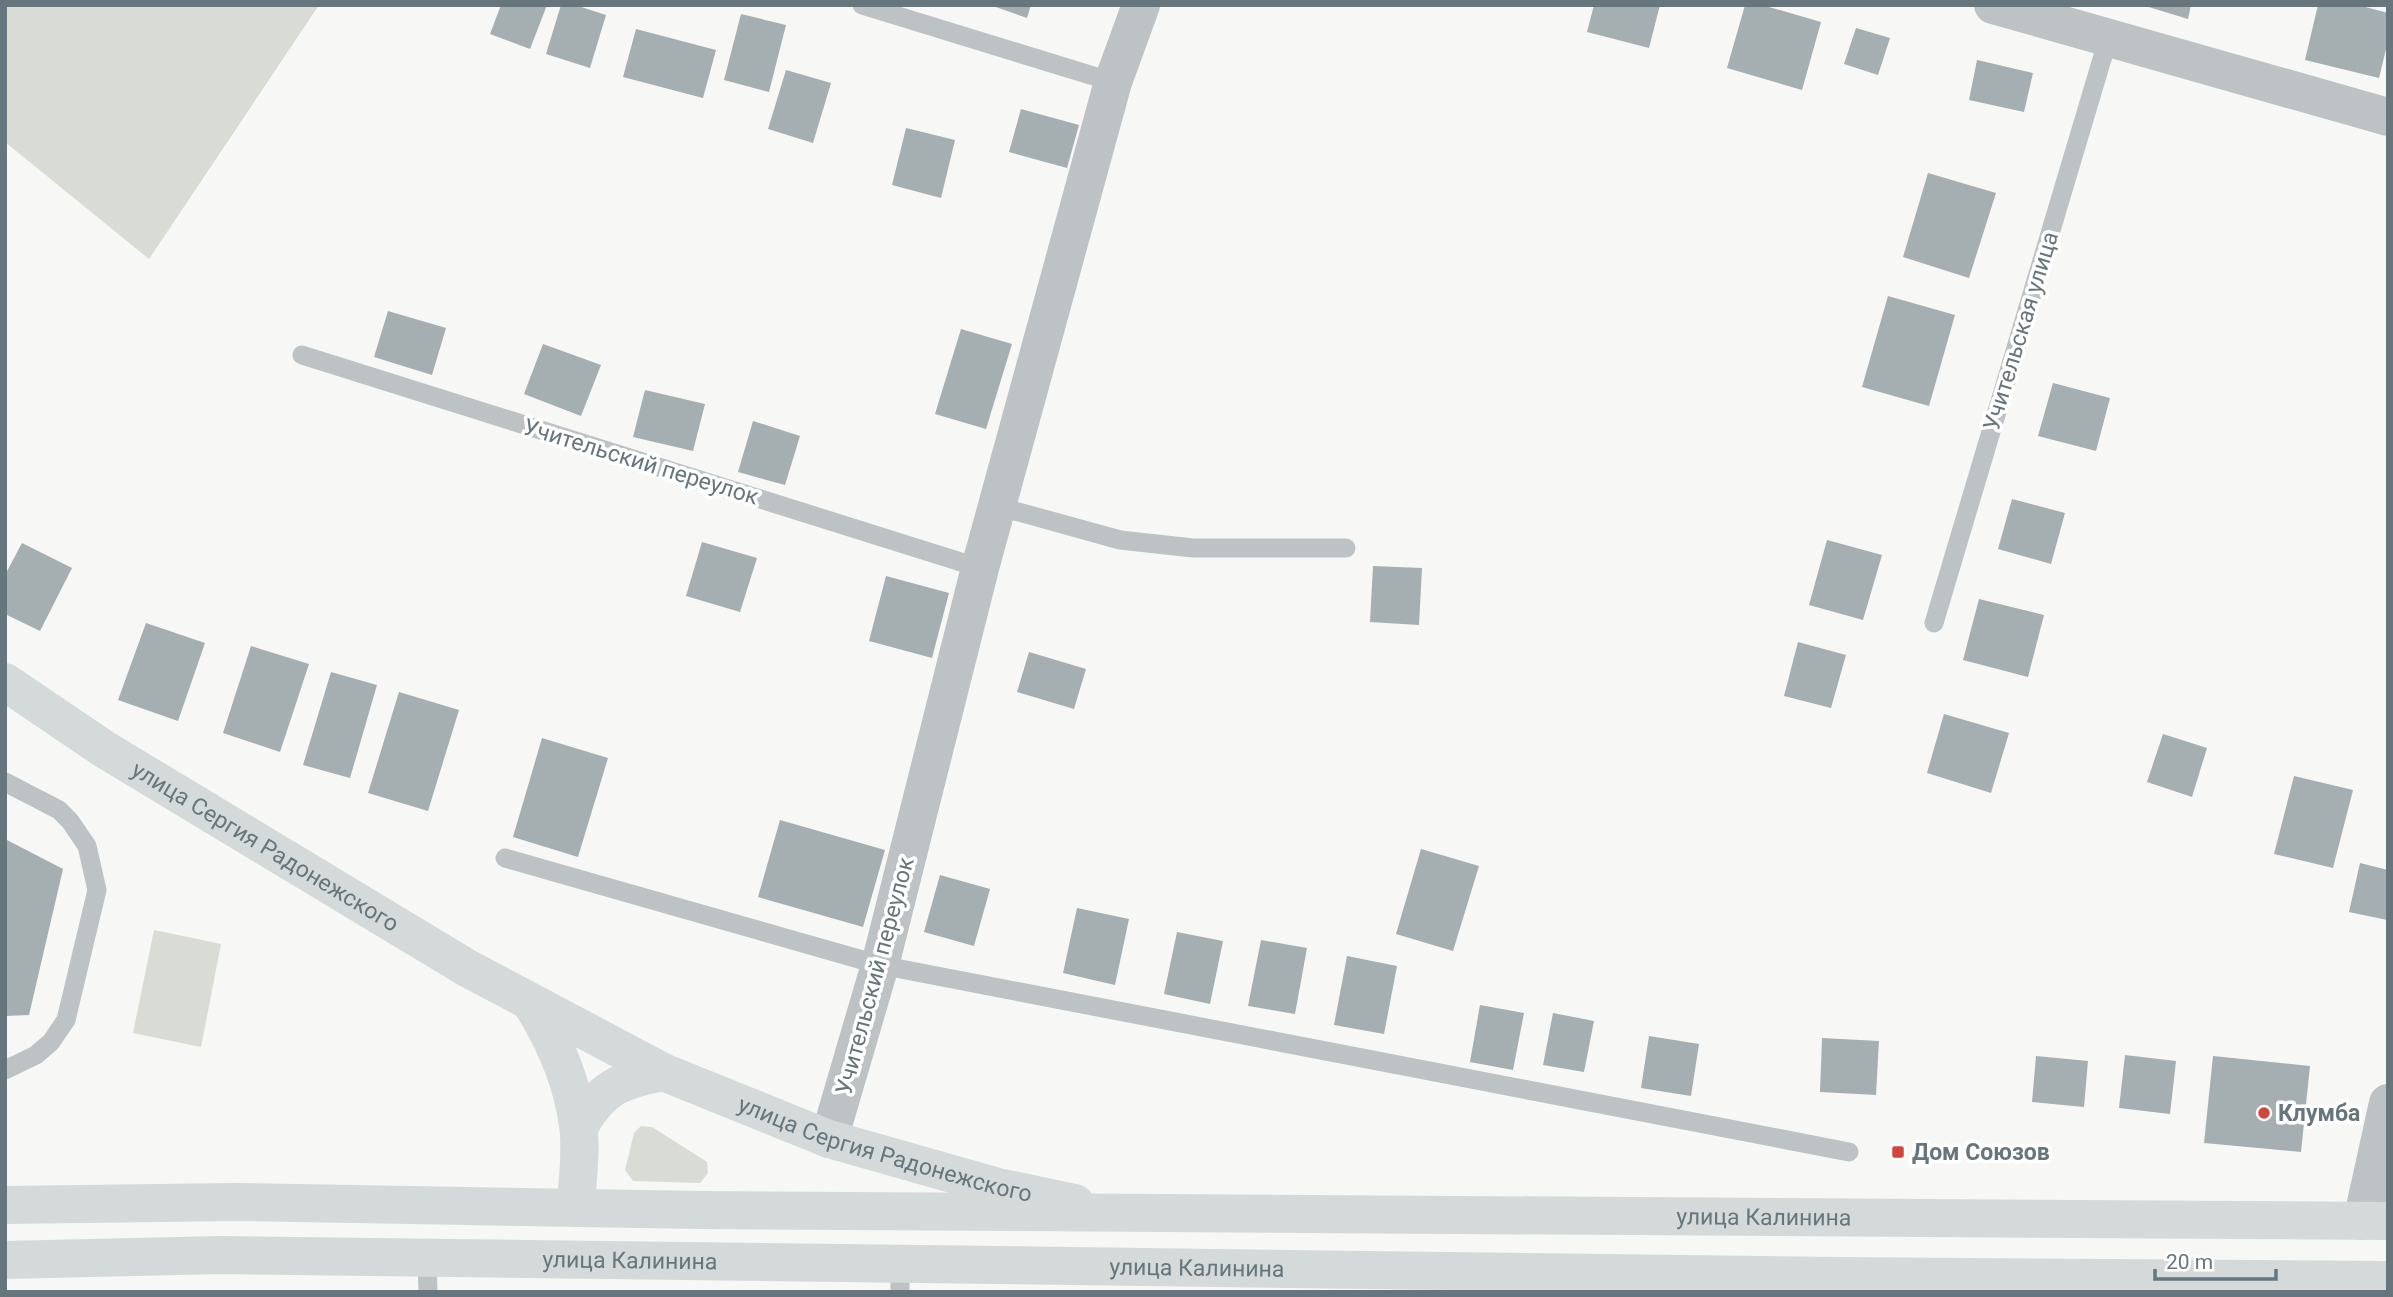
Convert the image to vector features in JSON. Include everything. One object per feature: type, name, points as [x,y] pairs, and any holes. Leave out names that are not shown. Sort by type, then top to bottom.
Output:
[{"type":"main road","name":"улица Сергия Радонежского","points":[[5,682],[104,749],[531,1003],[663,1072],[830,1139],[998,1187],[1111,1211]]},
{"type":"main road","name":"улица Сергия Радонежского","points":[[531,1003],[553,1037],[579,1127],[577,1261]]},
{"type":"main road","points":[[579,1127],[591,1106],[609,1088],[633,1077],[663,1072]]},
{"type":"main road","name":"улица Калинина","points":[[5,1205],[236,1202],[576,1208],[2375,1221]]},
{"type":"main road","name":"улица Калинина","points":[[5,1260],[221,1255],[428,1275],[577,1261],[900,1278],[1836,1284],[2388,1279]]},
{"type":"street","name":"Учительский переулок","points":[[830,1139],[880,965],[980,568],[1113,82],[1141,5]]},
{"type":"street","points":[[1993,5],[2388,117]]},
{"type":"street","points":[[2375,1221],[2386,1114]]},
{"type":"lane","points":[[862,5],[1113,82]]},
{"type":"lane","name":"Учительская улица","points":[[1934,623],[2108,39]]},
{"type":"lane","name":"Учительский переулок","points":[[302,355],[980,568]]},
{"type":"lane","points":[[997,506],[1120,540],[1193,548],[1346,548]]},
{"type":"lane","points":[[5,782],[59,810],[70,821],[92,860],[97,890],[66,1020],[51,1042],[36,1055],[5,1070]]},
{"type":"lane","points":[[505,858],[880,965],[1849,1152]]},
{"type":"shaded area","points":[[5,5],[319,5],[149,259],[5,142]]},
{"type":"shaded area","points":[[154,930],[221,944],[201,1047],[133,1033]]},
{"type":"shaded area","points":[[641,1126],[652,1127],[707,1162],[708,1173],[700,1183],[633,1181],[625,1170],[634,1133]]},
{"type":"building","points":[[501,5],[547,5],[530,49],[490,34]]},
{"type":"building","points":[[561,5],[575,5],[606,15],[590,68],[546,54]]},
{"type":"building","points":[[990,5],[1031,5],[1027,18]]},
{"type":"building","points":[[1594,5],[1660,5],[1649,48],[1587,32]]},
{"type":"building","points":[[1745,5],[1762,5],[1821,22],[1802,90],[1727,68]]},
{"type":"building","points":[[2142,5],[2191,5],[2188,19]]},
{"type":"building","points":[[2318,5],[2358,5],[2388,13],[2388,41],[2379,78],[2305,60]]},
{"type":"building","points":[[741,14],[786,25],[769,92],[724,80]]},
{"type":"building","points":[[1856,28],[1890,38],[1878,75],[1844,64]]},
{"type":"building","points":[[636,29],[716,50],[703,98],[623,77]]},
{"type":"building","points":[[1977,60],[2033,73],[2024,112],[1969,100]]},
{"type":"building","points":[[786,70],[831,83],[813,143],[768,129]]},
{"type":"building","points":[[1021,109],[1079,125],[1067,168],[1009,152]]},
{"type":"building","points":[[906,128],[955,140],[941,198],[892,185]]},
{"type":"building","points":[[1928,173],[1996,193],[1969,278],[1903,257]]},
{"type":"building","points":[[1888,296],[1955,315],[1929,406],[1862,387]]},
{"type":"building","points":[[388,311],[446,328],[432,375],[374,357]]},
{"type":"building","points":[[961,329],[1012,344],[986,429],[935,414]]},
{"type":"building","points":[[543,344],[601,365],[581,416],[524,394]]},
{"type":"building","points":[[2053,383],[2110,398],[2096,451],[2038,436]]},
{"type":"building","points":[[645,390],[705,404],[693,451],[633,437]]},
{"type":"building","points":[[753,421],[800,436],[785,485],[738,472]]},
{"type":"building","points":[[2012,499],[2065,513],[2051,564],[1998,549]]},
{"type":"building","points":[[1827,540],[1882,555],[1863,620],[1809,605]]},
{"type":"building","points":[[702,542],[757,558],[740,612],[686,596]]},
{"type":"building","points":[[22,543],[72,568],[40,631],[5,614],[5,575]]},
{"type":"building","points":[[1373,566],[1422,568],[1419,625],[1370,622]]},
{"type":"building","points":[[886,576],[949,593],[932,658],[869,641]]},
{"type":"building","points":[[1979,599],[2044,615],[2028,677],[1963,660]]},
{"type":"building","points":[[146,623],[205,643],[178,721],[118,700]]},
{"type":"building","points":[[1798,642],[1846,655],[1831,708],[1784,696]]},
{"type":"building","points":[[251,646],[309,664],[280,752],[223,733]]},
{"type":"building","points":[[1029,652],[1086,669],[1074,709],[1017,692]]},
{"type":"building","points":[[331,672],[377,685],[350,778],[303,765]]},
{"type":"building","points":[[399,692],[459,710],[428,811],[368,793]]},
{"type":"building","points":[[1944,714],[2009,733],[1991,793],[1927,773]]},
{"type":"building","points":[[2163,734],[2207,748],[2192,797],[2147,782]]},
{"type":"building","points":[[542,738],[608,758],[578,857],[513,837]]},
{"type":"building","points":[[2294,776],[2353,790],[2333,868],[2274,854]]},
{"type":"building","points":[[780,820],[885,850],[863,927],[758,897]]},
{"type":"building","points":[[5,839],[63,869],[29,1015],[5,1016]]},
{"type":"building","points":[[1421,849],[1479,866],[1453,951],[1396,934]]},
{"type":"building","points":[[2360,863],[2388,870],[2387,920],[2349,912]]},
{"type":"building","points":[[940,875],[990,889],[974,946],[924,932]]},
{"type":"building","points":[[1077,908],[1129,919],[1115,985],[1063,973]]},
{"type":"building","points":[[1177,932],[1223,941],[1210,1004],[1164,994]]},
{"type":"building","points":[[1261,940],[1307,948],[1295,1014],[1248,1006]]},
{"type":"building","points":[[1347,956],[1397,966],[1384,1034],[1334,1025]]},
{"type":"building","points":[[1480,1005],[1524,1013],[1513,1070],[1470,1062]]},
{"type":"building","points":[[1553,1013],[1594,1021],[1584,1072],[1543,1065]]},
{"type":"building","points":[[1649,1036],[1699,1044],[1691,1096],[1641,1088]]},
{"type":"building","points":[[1822,1038],[1879,1041],[1876,1095],[1820,1092]]},
{"type":"building","points":[[2125,1055],[2176,1061],[2170,1114],[2119,1108]]},
{"type":"building","points":[[2036,1056],[2088,1061],[2084,1107],[2032,1102]]},
{"type":"building","points":[[2213,1056],[2310,1066],[2301,1152],[2204,1143]]},
{"type":"place","name":"Клумба","points":[[2264,1113]]},
{"type":"place","name":"Дом Союзов","points":[[1898,1152]]}]
